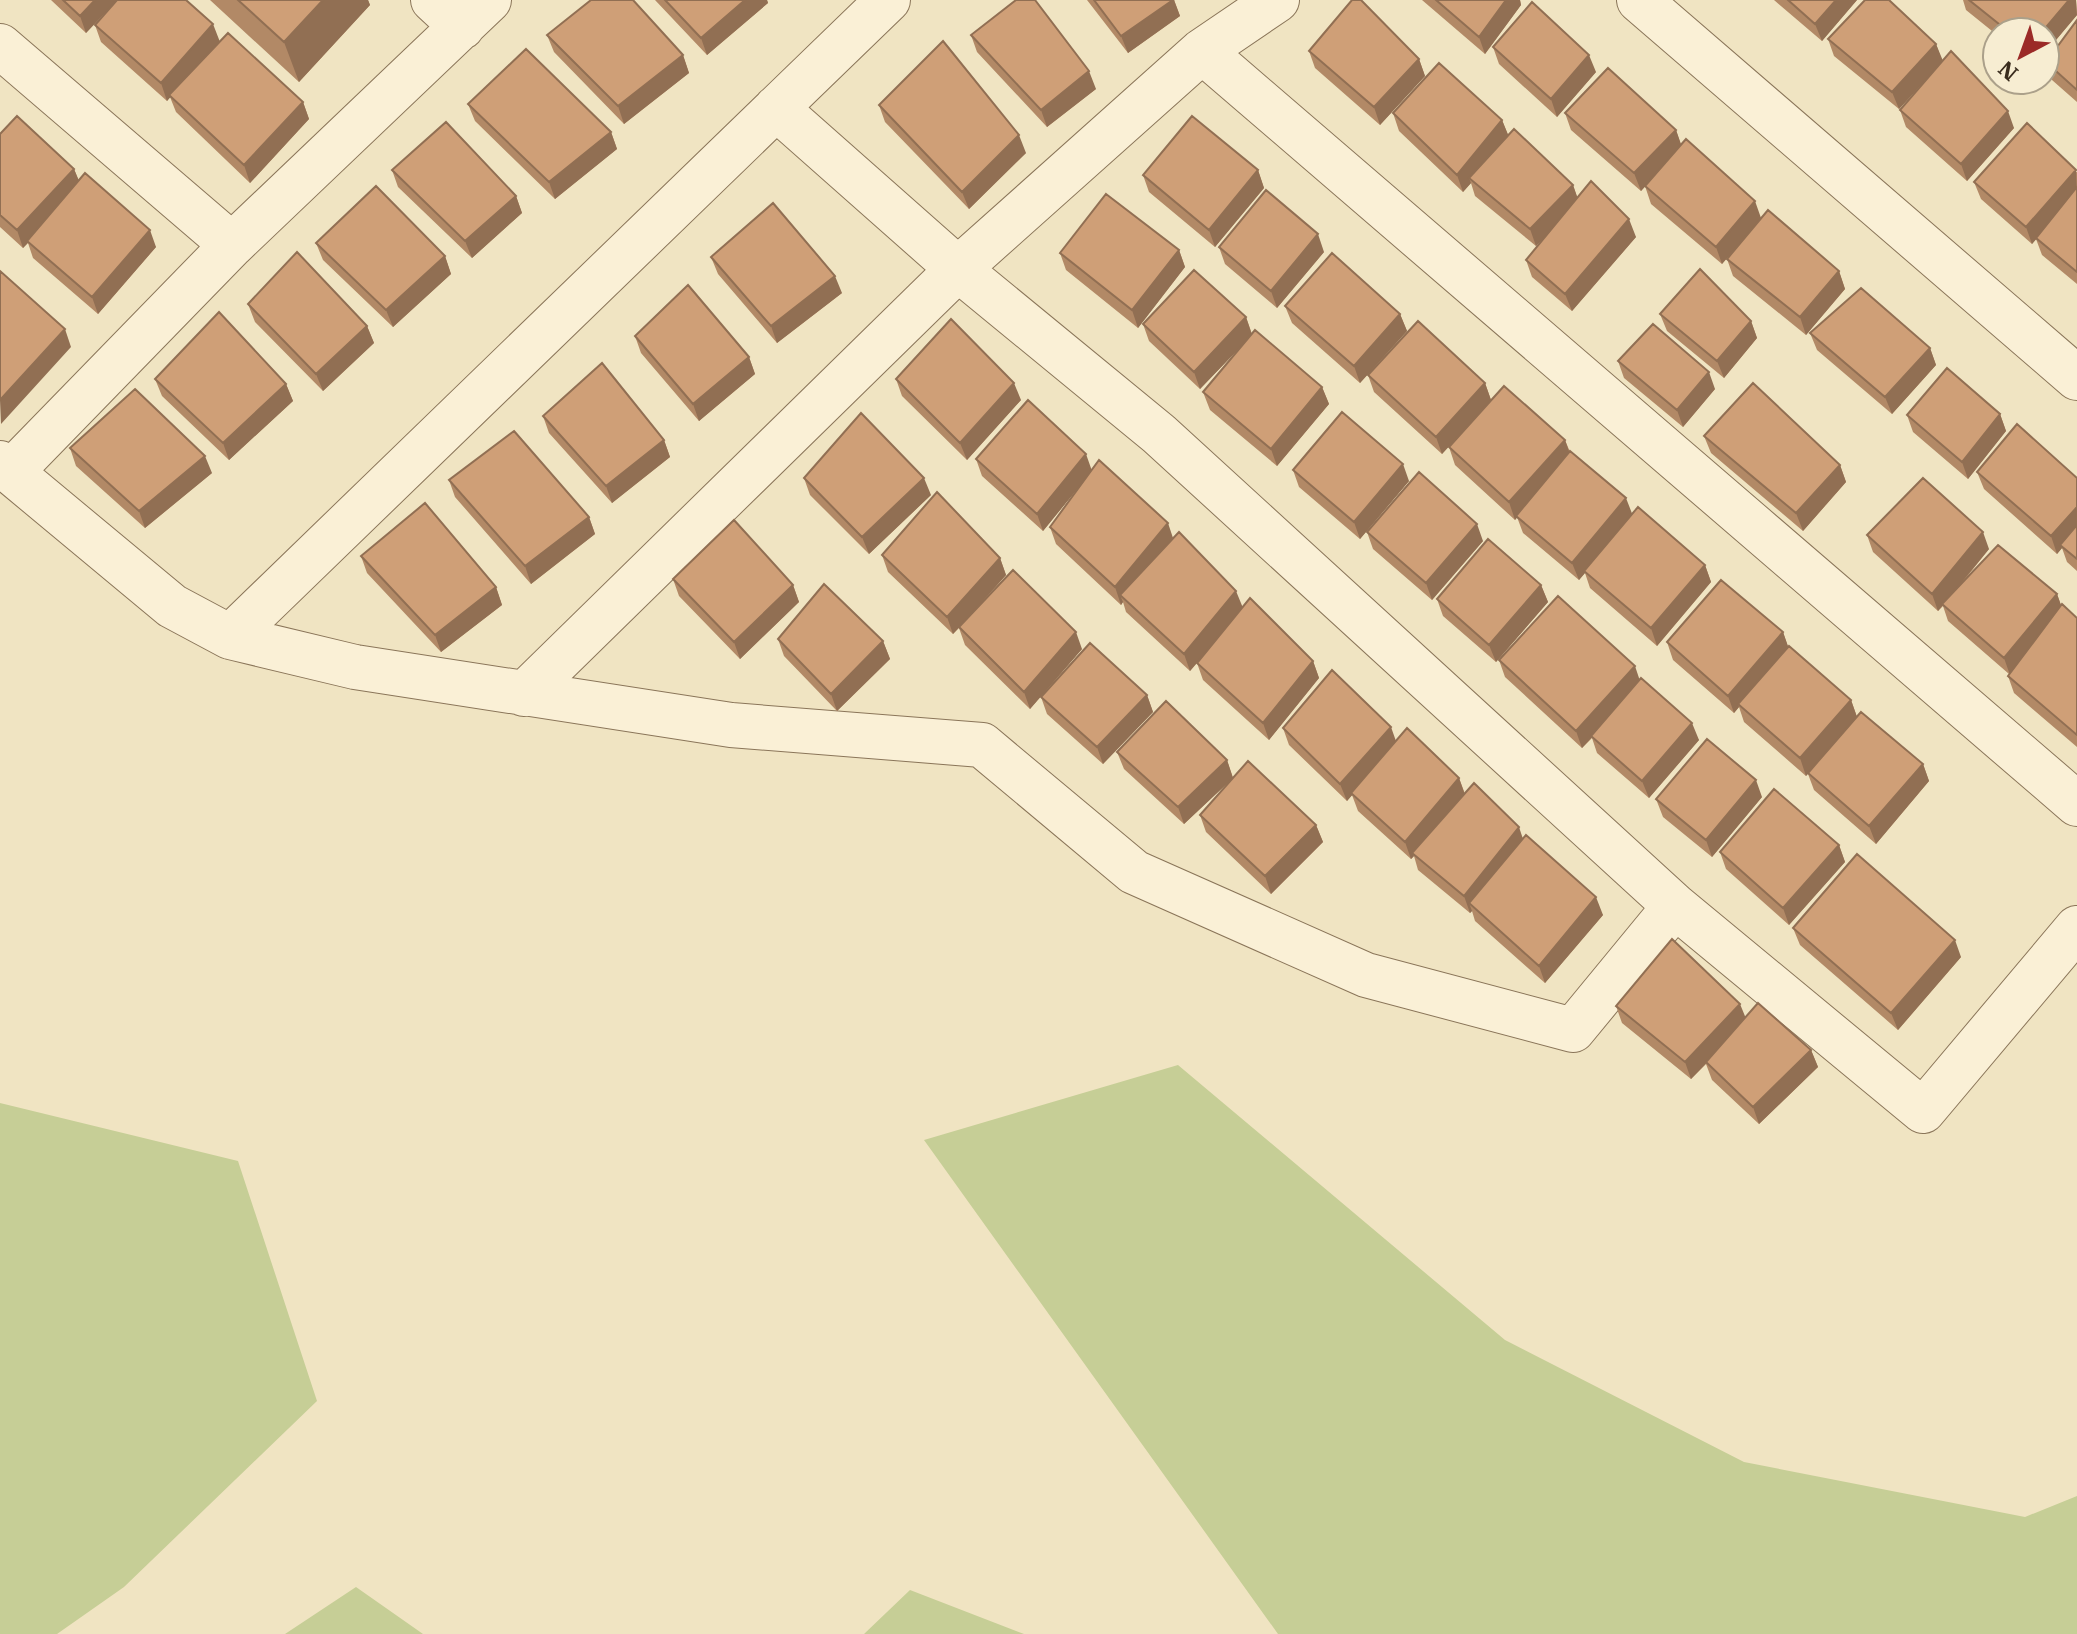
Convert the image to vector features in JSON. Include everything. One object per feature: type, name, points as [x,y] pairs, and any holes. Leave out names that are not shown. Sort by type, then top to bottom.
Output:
[{"type":"street","points":[[230,637],[888,0]]},
{"type":"street","points":[[524,694],[958,269],[1202,51],[1277,0]]},
{"type":"street","points":[[1639,0],[2077,378]]},
{"type":"street","points":[[461,9],[232,245],[5,467],[172,606],[230,637],[355,667],[731,725],[982,745],[1134,872],[1366,975],[1573,1030],[1675,906]]},
{"type":"street","points":[[0,46],[232,245]]},
{"type":"street","points":[[1202,51],[2077,804]]},
{"type":"street","points":[[776,108],[958,269],[1159,434],[1675,906],[1923,1111],[2077,928]]},
{"type":"green space","points":[[1178,1065],[1505,1340],[1744,1462],[2025,1517],[2077,1496],[2077,1634],[1278,1634],[924,1140]]},
{"type":"green space","points":[[0,1103],[238,1161],[317,1401],[124,1587],[57,1634],[0,1634]]},
{"type":"green space","points":[[356,1587],[423,1634],[285,1634]]},
{"type":"green space","points":[[910,1590],[1024,1634],[864,1634]]},
{"type":"building","points":[[63,0],[95,0],[80,16]]},
{"type":"building","points":[[117,0],[186,0],[213,24],[161,83],[95,25]]},
{"type":"building","points":[[238,0],[323,0],[284,42]]},
{"type":"building","points":[[591,0],[633,0],[683,55],[618,106],[547,35]]},
{"type":"building","points":[[665,0],[745,0],[701,38]]},
{"type":"building","points":[[1016,0],[1035,0],[1089,71],[1041,110],[971,35]]},
{"type":"building","points":[[1094,0],[1173,0],[1121,36]]},
{"type":"building","points":[[1352,0],[1361,0],[1419,59],[1374,107],[1309,51]]},
{"type":"building","points":[[1436,0],[1506,0],[1479,37]]},
{"type":"building","points":[[1788,0],[1836,0],[1815,24]]},
{"type":"building","points":[[1865,0],[1889,0],[1936,44],[1892,92],[1828,39]]},
{"type":"building","points":[[1969,0],[2069,0],[2056,16],[1989,16]]},
{"type":"building","points":[[1532,2],[1589,55],[1551,99],[1493,47]]},
{"type":"building","points":[[2077,20],[2077,90],[2061,76],[2061,42]]},
{"type":"building","points":[[228,33],[303,102],[244,165],[169,95]]},
{"type":"building","points":[[943,41],[1019,135],[962,192],[879,105]]},
{"type":"building","points":[[526,49],[611,132],[549,182],[468,104]]},
{"type":"building","points":[[1951,51],[1981,83],[1981,96],[1994,96],[2008,111],[1961,164],[1900,110]]},
{"type":"building","points":[[1439,63],[1502,120],[1457,175],[1393,113]]},
{"type":"building","points":[[1608,68],[1676,130],[1634,173],[1565,113]]},
{"type":"building","points":[[17,116],[74,169],[17,230],[0,215],[0,134]]},
{"type":"building","points":[[1192,116],[1258,170],[1209,230],[1143,175]]},
{"type":"building","points":[[446,122],[516,196],[465,241],[392,170]]},
{"type":"building","points":[[2027,123],[2076,170],[2026,227],[1974,182]]},
{"type":"building","points":[[1514,129],[1573,185],[1530,229],[1469,178]]},
{"type":"building","points":[[1686,139],[1755,201],[1716,247],[1645,186]]},
{"type":"building","points":[[85,173],[150,230],[92,297],[27,241]]},
{"type":"building","points":[[1591,181],[1629,219],[1565,294],[1526,260]]},
{"type":"building","points":[[376,186],[445,256],[386,310],[316,243]]},
{"type":"building","points":[[2077,187],[2077,272],[2036,238]]},
{"type":"building","points":[[1266,190],[1318,234],[1271,291],[1219,247]]},
{"type":"building","points":[[1106,194],[1179,250],[1132,310],[1060,253]]},
{"type":"building","points":[[773,203],[835,276],[771,326],[711,257]]},
{"type":"building","points":[[1768,210],[1839,271],[1800,317],[1727,259]]},
{"type":"building","points":[[297,252],[367,326],[316,374],[248,304]]},
{"type":"building","points":[[1332,253],[1400,314],[1354,366],[1285,306]]},
{"type":"building","points":[[1700,269],[1751,321],[1717,361],[1660,314]]},
{"type":"building","points":[[1194,270],[1246,317],[1194,372],[1143,324]]},
{"type":"building","points":[[0,271],[65,329],[0,400]]},
{"type":"building","points":[[688,285],[749,357],[693,404],[635,336]]},
{"type":"building","points":[[1861,288],[1930,348],[1885,397],[1810,333]]},
{"type":"building","points":[[219,312],[286,384],[223,443],[155,379]]},
{"type":"building","points":[[951,319],[1014,383],[960,443],[896,379]]},
{"type":"building","points":[[1418,321],[1485,383],[1436,437],[1368,375]]},
{"type":"building","points":[[1653,324],[1709,372],[1677,410],[1618,361]]},
{"type":"building","points":[[1255,330],[1322,387],[1271,449],[1203,392]]},
{"type":"building","points":[[602,363],[664,440],[606,486],[543,416]]},
{"type":"building","points":[[1947,368],[2000,414],[1962,462],[1907,415]]},
{"type":"building","points":[[1753,383],[1840,465],[1796,513],[1704,436]]},
{"type":"building","points":[[1504,386],[1565,440],[1509,502],[1449,447]]},
{"type":"building","points":[[135,389],[205,456],[139,511],[70,448]]},
{"type":"building","points":[[1028,400],[1086,454],[1037,514],[976,459]]},
{"type":"building","points":[[1342,412],[1403,464],[1354,522],[1293,470]]},
{"type":"building","points":[[861,413],[924,478],[862,537],[804,478]]},
{"type":"building","points":[[2017,424],[2077,478],[2077,507],[2051,536],[1977,472]]},
{"type":"building","points":[[514,431],[589,517],[525,566],[449,480]]},
{"type":"building","points":[[1570,451],[1626,498],[1572,563],[1516,516]]},
{"type":"building","points":[[1099,460],[1168,523],[1115,587],[1050,527]]},
{"type":"building","points":[[1419,472],[1477,524],[1426,583],[1367,532]]},
{"type":"building","points":[[1923,478],[1983,532],[1932,594],[1867,535]]},
{"type":"building","points":[[937,492],[1000,558],[947,617],[882,555]]},
{"type":"building","points":[[425,503],[496,587],[435,635],[361,556]]},
{"type":"building","points":[[1638,507],[1705,565],[1651,628],[1584,571]]},
{"type":"building","points":[[734,520],[793,585],[734,642],[673,579]]},
{"type":"building","points":[[2077,525],[2077,559],[2060,545]]},
{"type":"building","points":[[1179,532],[1236,591],[1184,654],[1120,595]]},
{"type":"building","points":[[1488,539],[1541,585],[1489,645],[1437,599]]},
{"type":"building","points":[[1998,545],[2057,594],[2004,658],[1942,604]]},
{"type":"building","points":[[1013,570],[1076,632],[1024,692],[959,627]]},
{"type":"building","points":[[1721,580],[1783,632],[1728,696],[1667,642]]},
{"type":"building","points":[[824,584],[883,641],[831,694],[778,639]]},
{"type":"building","points":[[1558,596],[1635,666],[1576,731],[1499,660]]},
{"type":"building","points":[[1250,598],[1313,661],[1263,723],[1197,663]]},
{"type":"building","points":[[2062,604],[2077,618],[2077,735],[2008,676]]},
{"type":"building","points":[[1090,643],[1147,695],[1097,747],[1041,697]]},
{"type":"building","points":[[1789,646],[1851,700],[1800,758],[1738,704]]},
{"type":"building","points":[[1332,670],[1391,727],[1340,784],[1283,728]]},
{"type":"building","points":[[1641,678],[1692,723],[1642,781],[1591,736]]},
{"type":"building","points":[[1166,701],[1227,760],[1178,807],[1117,752]]},
{"type":"building","points":[[1861,712],[1923,764],[1869,826],[1808,773]]},
{"type":"building","points":[[1407,728],[1459,778],[1405,842],[1351,793]]},
{"type":"building","points":[[1707,739],[1756,780],[1706,840],[1656,799]]},
{"type":"building","points":[[1248,761],[1316,825],[1265,876],[1200,815]]},
{"type":"building","points":[[1474,783],[1519,827],[1464,896],[1412,853]]},
{"type":"building","points":[[1774,789],[1839,845],[1783,908],[1720,852]]},
{"type":"building","points":[[1526,835],[1596,897],[1539,966],[1469,903]]},
{"type":"building","points":[[1857,854],[1955,940],[1891,1013],[1793,928]]},
{"type":"building","points":[[1672,939],[1740,1004],[1685,1062],[1616,1006]]},
{"type":"building","points":[[1758,1003],[1811,1050],[1753,1107],[1706,1062]]}]
